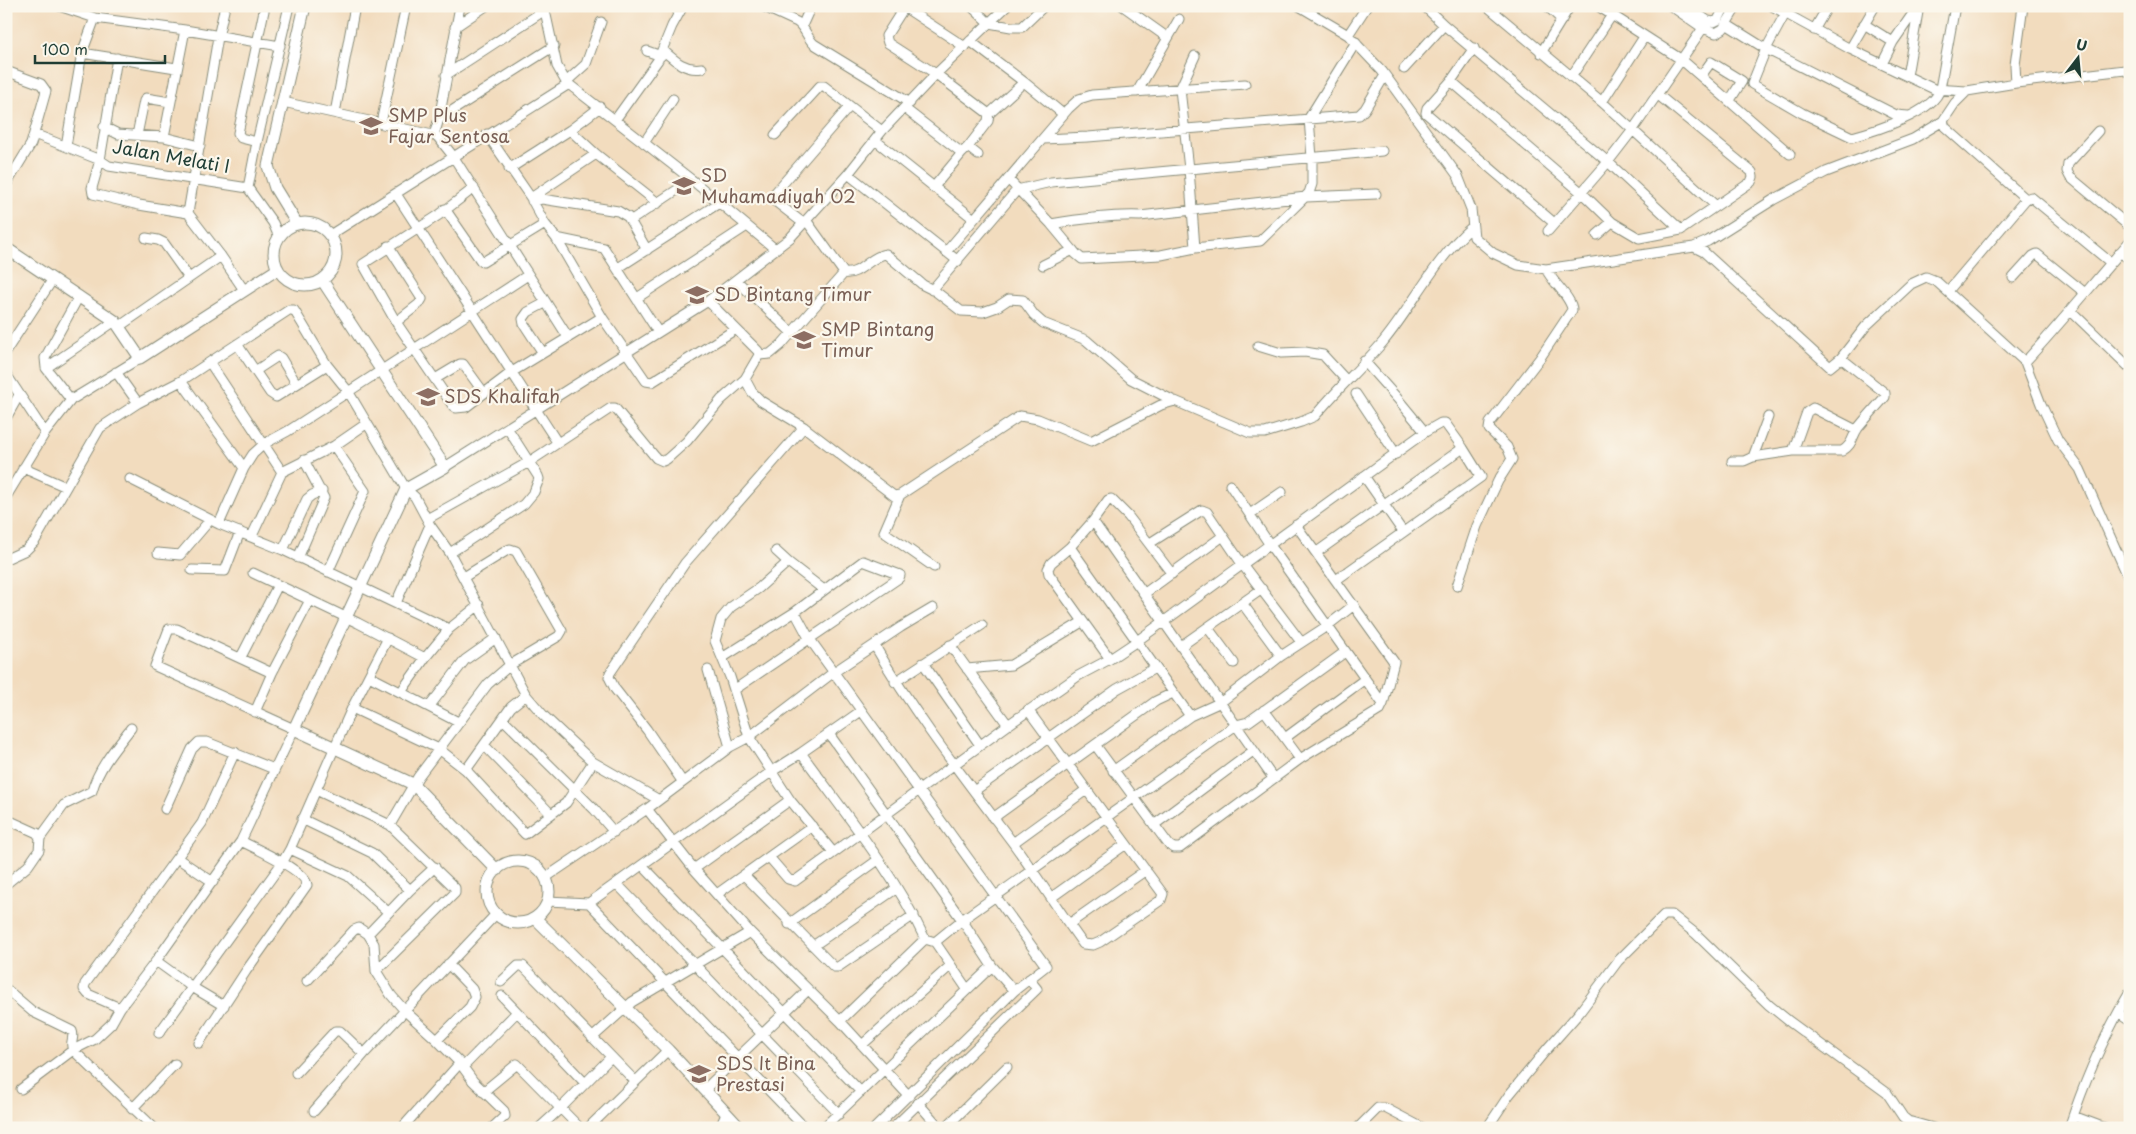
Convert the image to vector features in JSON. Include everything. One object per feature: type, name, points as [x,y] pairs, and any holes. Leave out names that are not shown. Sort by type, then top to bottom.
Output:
[{"type":"street","points":[[59,6],[82,10],[95,18],[185,30],[280,46]]},
{"type":"street","points":[[188,212],[225,6]]},
{"type":"street","points":[[257,142],[240,138],[238,133],[265,6]]},
{"type":"street","points":[[279,237],[273,223],[248,188],[288,6]]},
{"type":"street","points":[[297,224],[275,188],[268,166],[305,6]]},
{"type":"street","points":[[335,113],[355,6]]},
{"type":"street","points":[[381,123],[406,6]]},
{"type":"street","points":[[434,135],[439,118],[460,6]]},
{"type":"street","points":[[455,27],[486,6]]},
{"type":"street","points":[[614,120],[662,54],[674,20],[682,6]]},
{"type":"street","points":[[762,6],[802,26],[806,36],[814,44],[907,105],[965,150],[978,156]]},
{"type":"street","points":[[802,26],[811,6]]},
{"type":"street","points":[[971,6],[989,23],[1011,27],[1022,27],[1044,6]]},
{"type":"street","points":[[21,1089],[73,1050],[92,1041],[104,1032],[241,841],[406,489],[508,429],[708,301],[790,238],[848,174],[882,131],[936,74],[1007,6]]},
{"type":"street","points":[[1123,6],[1168,38]]},
{"type":"street","points":[[1298,6],[1348,35],[1385,75],[1458,176],[1471,209],[1472,228],[1475,239],[1493,252],[1519,265],[1546,270],[1694,247],[1708,241],[1773,200],[1826,172],[1912,139],[1943,121],[1955,103],[1967,91]]},
{"type":"street","points":[[1348,35],[1367,6]]},
{"type":"street","points":[[1424,6],[1444,25],[1474,48],[1608,162],[1681,230]]},
{"type":"street","points":[[1487,6],[1602,102],[1715,205]]},
{"type":"street","points":[[1547,6],[1562,20]]},
{"type":"street","points":[[1541,53],[1570,6]]},
{"type":"street","points":[[1598,6],[1682,60],[1790,154]]},
{"type":"street","points":[[1671,6],[1703,28],[1716,33],[1726,24],[1737,6]]},
{"type":"street","points":[[1686,6],[1714,22],[1718,20],[1726,6]]},
{"type":"street","points":[[1814,30],[1828,6]]},
{"type":"street","points":[[1850,48],[1875,6]]},
{"type":"street","points":[[1882,64],[1893,42],[1918,6]]},
{"type":"street","points":[[1907,76],[1918,6]]},
{"type":"street","points":[[2016,83],[2015,65],[2023,6]]},
{"type":"street","points":[[989,114],[936,74],[891,46],[886,40],[888,31],[905,7],[967,44],[1024,82],[1063,114]]},
{"type":"street","points":[[1956,7],[1940,89],[1935,100],[1924,109],[1908,116],[1852,136],[1802,113],[1752,84],[1780,9],[1814,30],[1882,64],[1940,89],[1967,91],[2125,70],[2130,73]]},
{"type":"street","points":[[446,75],[545,8],[557,66],[567,83],[692,180],[775,249]]},
{"type":"street","points":[[1571,77],[1612,15]]},
{"type":"street","points":[[66,146],[82,53],[95,18]]},
{"type":"street","points":[[1137,92],[1179,19]]},
{"type":"street","points":[[330,235],[567,83],[586,64],[601,22]]},
{"type":"street","points":[[1726,24],[1766,49],[1896,115],[1908,116]]},
{"type":"street","points":[[1864,24],[1893,42]]},
{"type":"street","points":[[1404,70],[1444,25]]},
{"type":"street","points":[[1548,231],[1582,193],[1632,131],[1703,28]]},
{"type":"street","points":[[164,137],[176,68],[185,30]]},
{"type":"street","points":[[1602,102],[1644,37]]},
{"type":"street","points":[[1008,179],[1082,258],[1160,256],[1195,248],[1260,241],[1306,197],[1312,184],[1309,118],[1356,42]]},
{"type":"street","points":[[439,118],[554,46]]},
{"type":"street","points":[[1474,48],[1451,81],[1427,108],[1428,114],[1554,223]]},
{"type":"street","points":[[647,51],[662,54],[686,67],[702,68]]},
{"type":"street","points":[[82,53],[176,68]]},
{"type":"street","points":[[1195,56],[1180,89],[1193,210],[1195,248]]},
{"type":"street","points":[[117,58],[100,160],[92,188],[93,194],[139,205],[188,212],[244,290]]},
{"type":"street","points":[[1701,76],[1711,62],[1742,81],[1730,100]]},
{"type":"street","points":[[6,71],[44,87],[45,96],[27,152],[6,185]]},
{"type":"street","points":[[1043,139],[1361,114],[1385,75]]},
{"type":"street","points":[[1451,81],[1582,193],[1612,222],[1639,238],[1681,230],[1751,182],[1753,177],[1752,172],[1657,94]]},
{"type":"street","points":[[933,188],[988,121],[989,114],[1024,82]]},
{"type":"street","points":[[946,252],[1073,103],[1084,97],[1245,84]]},
{"type":"street","points":[[775,135],[820,86],[824,86],[882,131]]},
{"type":"street","points":[[137,135],[146,98],[170,102]]},
{"type":"street","points":[[644,143],[673,99]]},
{"type":"street","points":[[283,102],[437,136],[453,156],[511,245],[568,338]]},
{"type":"street","points":[[844,273],[804,222],[773,198],[774,194],[849,106]]},
{"type":"street","points":[[509,168],[570,130],[600,107]]},
{"type":"street","points":[[1943,121],[1945,127],[2026,199]]},
{"type":"street","points":[[104,127],[118,134],[164,137],[200,146]]},
{"type":"street","points":[[570,130],[596,154],[658,203]]},
{"type":"street","points":[[2098,131],[2068,164],[2067,171],[2070,177],[2130,227]]},
{"type":"street","name":"Jalan Melati I","points":[[34,134],[100,160],[109,166],[248,188]]},
{"type":"street","points":[[487,134],[532,200],[602,317],[643,378],[652,382],[736,329]]},
{"type":"street","points":[[874,140],[974,219]]},
{"type":"street","points":[[932,290],[1017,190],[1041,184],[1382,151]]},
{"type":"street","points":[[532,200],[596,154]]},
{"type":"street","points":[[848,174],[958,261]]},
{"type":"street","points":[[630,221],[692,180]]},
{"type":"street","points":[[474,188],[363,262],[362,266],[396,322],[450,402],[456,408],[466,407],[512,372],[602,317]]},
{"type":"street","points":[[396,194],[557,442]]},
{"type":"street","points":[[1051,224],[1306,197],[1376,194]]},
{"type":"street","points":[[1948,291],[2026,199],[2033,198],[2110,262]]},
{"type":"street","points":[[532,200],[542,199],[618,211],[625,214],[647,250]]},
{"type":"street","points":[[618,268],[719,204]]},
{"type":"street","points":[[445,209],[481,261],[487,261],[545,224]]},
{"type":"street","points":[[1597,235],[1612,222]]},
{"type":"street","points":[[297,224],[315,225],[330,235],[336,251],[336,259],[329,274],[315,283],[298,284],[283,275],[278,268],[274,252],[279,237],[287,229],[297,224]]},
{"type":"street","points":[[637,298],[747,226]]},
{"type":"street","points":[[396,603],[429,522],[530,462],[557,442],[613,408],[656,458],[663,461],[687,441],[721,400],[745,380],[759,355],[774,352],[844,273],[852,273],[872,260],[886,254],[923,285],[959,311],[986,311],[1012,298],[1023,300],[1034,315],[1043,323],[1086,340],[1131,379],[1174,401],[1178,401],[1245,432],[1265,433],[1315,416],[1382,342],[1438,266],[1464,234],[1472,228]]},
{"type":"street","points":[[146,238],[164,243],[189,278]]},
{"type":"street","points":[[556,238],[604,248],[658,332]]},
{"type":"street","points":[[2025,362],[2130,241]]},
{"type":"street","points":[[388,246],[422,299],[419,304],[396,322]]},
{"type":"street","points":[[1694,247],[1704,252],[1830,367],[1841,358],[1866,326],[1911,284],[1921,279],[1931,278],[1948,291],[2025,362],[2041,404],[2058,440],[2083,477],[2130,580]]},
{"type":"street","points":[[6,248],[79,296],[117,324],[140,358]]},
{"type":"street","points":[[1043,265],[1073,250]]},
{"type":"street","points":[[2120,252],[2130,260]]},
{"type":"street","points":[[2013,278],[2037,254],[2085,293]]},
{"type":"street","points":[[46,368],[221,256]]},
{"type":"street","points":[[6,497],[45,433],[71,400],[140,358],[278,268]]},
{"type":"street","points":[[1457,586],[1477,526],[1498,481],[1512,459],[1507,447],[1489,429],[1490,423],[1540,358],[1572,310],[1572,305],[1546,270]]},
{"type":"street","points":[[158,553],[175,556],[183,554],[215,522],[244,468],[256,450],[528,275]]},
{"type":"street","points":[[6,351],[53,279]]},
{"type":"street","points":[[322,280],[445,467]]},
{"type":"street","points":[[736,280],[792,333]]},
{"type":"street","points":[[71,400],[46,368],[45,355],[79,296]]},
{"type":"street","points":[[708,301],[756,347],[759,355]]},
{"type":"street","points":[[543,353],[524,324],[523,319],[528,312],[545,303]]},
{"type":"street","points":[[6,559],[26,550],[35,541],[98,430],[111,419],[181,381],[292,309],[327,365],[348,392],[406,489],[415,497],[450,553],[526,695],[544,716],[593,762],[659,800]]},
{"type":"street","points":[[2071,311],[2130,368]]},
{"type":"street","points":[[238,344],[273,397],[279,397],[296,383],[327,365]]},
{"type":"street","points":[[1258,346],[1275,352],[1305,352],[1323,355],[1346,380]]},
{"type":"street","points":[[255,371],[278,356],[296,383]]},
{"type":"street","points":[[1732,461],[1744,461],[1753,457],[1793,451],[1842,451],[1852,442],[1856,430],[1885,397],[1885,393],[1841,358]]},
{"type":"street","points":[[1364,362],[1425,432]]},
{"type":"street","points":[[210,363],[282,472]]},
{"type":"street","points":[[435,379],[463,364],[484,393]]},
{"type":"street","points":[[116,372],[138,403]]},
{"type":"street","points":[[6,374],[45,433]]},
{"type":"street","points":[[745,380],[752,392],[762,401],[804,427],[892,495],[900,495]]},
{"type":"street","points":[[181,381],[244,468]]},
{"type":"street","points":[[1356,394],[1396,454]]},
{"type":"street","points":[[6,418],[19,395]]},
{"type":"street","points":[[934,567],[884,532],[900,495],[1018,417],[1034,418],[1091,441],[1161,405],[1174,401]]},
{"type":"street","points":[[1793,451],[1807,412],[1813,408],[1856,430]]},
{"type":"street","points":[[1753,457],[1768,417]]},
{"type":"street","points":[[769,857],[788,879],[795,881],[1028,710],[1078,676],[1110,660],[1425,432],[1443,422],[1463,448],[1481,477],[1336,580]]},
{"type":"street","points":[[252,536],[282,472],[334,446],[366,424]]},
{"type":"street","points":[[682,782],[647,730],[615,690],[609,676],[685,563],[804,427]]},
{"type":"street","points":[[450,553],[524,504],[531,496],[539,479],[508,429]]},
{"type":"street","points":[[328,572],[365,491],[334,446]]},
{"type":"street","points":[[1317,552],[1463,448]]},
{"type":"street","points":[[298,558],[324,498],[304,460]]},
{"type":"street","points":[[23,468],[66,488]]},
{"type":"street","points":[[1364,476],[1403,532]]},
{"type":"street","points":[[130,479],[215,522],[284,550],[449,629]]},
{"type":"street","points":[[1230,485],[1270,545],[1383,704]]},
{"type":"street","points":[[284,550],[307,499],[322,491]]},
{"type":"street","points":[[1250,514],[1282,492]]},
{"type":"street","points":[[1110,660],[1048,572],[1051,562],[1070,547],[1093,521],[1108,500],[1114,500],[1150,543],[1172,574]]},
{"type":"street","points":[[1150,543],[1202,510],[1207,512],[1242,564],[1301,642]]},
{"type":"street","points":[[1093,521],[1273,778]]},
{"type":"street","points":[[1096,746],[1169,845],[1174,848],[1180,848],[1300,759],[1380,710],[1394,662],[1296,525]]},
{"type":"street","points":[[192,570],[225,571],[240,532]]},
{"type":"street","points":[[1145,593],[1223,536]]},
{"type":"street","points":[[1070,547],[1190,716]]},
{"type":"street","points":[[390,825],[413,784],[488,684],[510,665],[559,636],[562,629],[516,551],[506,550],[464,577]]},
{"type":"street","points":[[776,551],[824,590]]},
{"type":"street","points":[[722,658],[795,612],[865,561],[900,576],[734,690]]},
{"type":"street","points":[[788,562],[759,588],[731,606],[724,614],[715,641],[734,690],[749,737],[790,800],[833,852]]},
{"type":"street","points":[[253,573],[346,617],[425,658]]},
{"type":"street","points":[[241,657],[278,585]]},
{"type":"street","points":[[1181,646],[1262,589]]},
{"type":"street","points":[[255,712],[272,672],[310,600]]},
{"type":"street","points":[[1242,603],[1281,656]]},
{"type":"street","points":[[401,692],[425,658],[449,629],[479,605]]},
{"type":"street","points":[[1113,771],[1190,716],[1221,702],[1281,656],[1327,626],[1354,605]]},
{"type":"street","points":[[545,878],[647,809],[730,747],[749,737],[834,672],[933,608]]},
{"type":"street","points":[[795,612],[809,638],[995,898],[1046,966],[1014,991],[875,1128]]},
{"type":"street","points":[[967,669],[1011,665],[1082,622]]},
{"type":"street","points":[[895,682],[982,625]]},
{"type":"street","points":[[272,672],[171,628],[166,636],[155,666],[413,784],[497,870]]},
{"type":"street","points":[[1208,628],[1234,664]]},
{"type":"street","points":[[159,1033],[282,863],[290,849],[352,708],[388,638]]},
{"type":"street","points":[[429,707],[465,660],[496,638]]},
{"type":"street","points":[[950,645],[1008,725]]},
{"type":"street","points":[[875,646],[895,682],[953,764],[1052,897],[1083,944],[1097,944],[1161,900],[1163,894],[1028,710]]},
{"type":"street","points":[[935,942],[962,920],[1106,816],[1236,725],[1248,722],[1345,652]]},
{"type":"street","points":[[923,663],[980,745]]},
{"type":"street","points":[[974,791],[1118,689],[1155,668]]},
{"type":"street","points":[[708,670],[730,747]]},
{"type":"street","points":[[369,676],[458,722]]},
{"type":"street","points":[[1285,738],[1365,679]]},
{"type":"street","points":[[993,818],[1096,746],[1156,701],[1173,693]]},
{"type":"street","points":[[466,770],[511,707],[526,695]]},
{"type":"street","points":[[352,708],[440,748],[466,770],[524,834],[529,833],[566,803],[593,762]]},
{"type":"street","points":[[547,901],[589,903],[771,772],[829,734],[861,710]]},
{"type":"street","points":[[1264,710],[1300,759]]},
{"type":"street","points":[[503,719],[594,809],[614,832]]},
{"type":"street","points":[[6,884],[28,866],[39,850],[40,838],[64,805],[92,791],[95,782],[113,752],[131,728]]},
{"type":"street","points":[[829,734],[962,920],[992,966],[1014,991]]},
{"type":"street","points":[[164,809],[199,742],[207,742],[235,752],[274,769]]},
{"type":"street","points":[[484,745],[551,814]]},
{"type":"street","points":[[1154,824],[1254,751]]},
{"type":"street","points":[[120,1008],[88,994],[84,986],[204,820],[235,752]]},
{"type":"street","points":[[801,753],[897,888],[914,915],[925,939],[935,942],[967,989]]},
{"type":"street","points":[[316,790],[390,825],[455,888],[455,892],[376,971]]},
{"type":"street","points":[[1013,843],[1086,790]]},
{"type":"street","points":[[694,869],[790,800]]},
{"type":"street","points":[[647,809],[694,869],[750,932],[840,1021],[909,1096]]},
{"type":"street","points":[[6,819],[37,833],[40,838]]},
{"type":"street","points":[[302,819],[372,853],[410,890]]},
{"type":"street","points":[[717,894],[812,826]]},
{"type":"street","points":[[199,1043],[246,971],[307,886],[304,877],[241,841]]},
{"type":"street","points":[[1052,897],[1126,844]]},
{"type":"street","points":[[290,849],[348,876],[388,912]]},
{"type":"street","points":[[177,858],[213,882]]},
{"type":"street","points":[[789,924],[878,860]]},
{"type":"street","points":[[513,862],[523,862],[532,865],[545,878],[548,885],[547,901],[545,907],[535,918],[515,923],[496,914],[488,902],[487,888],[492,875],[497,870],[513,862]]},
{"type":"street","points":[[642,865],[861,1092]]},
{"type":"street","points":[[368,934],[435,867]]},
{"type":"street","points":[[1069,924],[1146,870]]},
{"type":"street","points":[[744,875],[789,924],[832,966],[838,967],[914,915]]},
{"type":"street","points":[[616,884],[838,1114]]},
{"type":"street","points":[[813,946],[897,888]]},
{"type":"street","points":[[589,903],[805,1128]]},
{"type":"street","points":[[314,1111],[364,1054],[496,914]]},
{"type":"street","points":[[1487,1128],[1509,1095],[1547,1048],[1579,1013],[1618,961],[1664,915],[1672,916],[1696,934],[1769,1005],[1887,1093],[1903,1118],[1908,1122],[1933,1128]]},
{"type":"street","points":[[535,918],[668,1050],[740,1128]]},
{"type":"street","points":[[307,981],[351,932],[359,928],[368,934],[374,944],[376,971],[391,995],[405,1011],[438,1040],[483,1092],[505,1112],[504,1116],[492,1128]]},
{"type":"street","points":[[592,1038],[626,1007],[750,932]]},
{"type":"street","points":[[840,1021],[925,939]]},
{"type":"street","points":[[156,961],[192,987],[224,1006]]},
{"type":"street","points":[[438,1040],[470,1007],[475,997],[472,989],[448,964]]},
{"type":"street","points":[[500,982],[518,966],[523,966],[634,1081]]},
{"type":"street","points":[[862,1044],[950,966]]},
{"type":"street","points":[[823,1128],[992,966]]},
{"type":"street","points":[[893,1128],[1037,989],[1029,979]]},
{"type":"street","points":[[6,989],[33,1012],[72,1031],[71,1043],[73,1050],[132,1109],[154,1128]]},
{"type":"street","points":[[705,1089],[808,990]]},
{"type":"street","points":[[2069,1128],[2086,1078],[2130,992]]},
{"type":"street","points":[[502,996],[516,1013],[585,1083]]},
{"type":"street","points":[[402,1128],[461,1065],[516,1013]]},
{"type":"street","points":[[2118,1013],[2130,1021]]},
{"type":"street","points":[[296,1073],[335,1031],[340,1031],[364,1054]]},
{"type":"street","points":[[588,1128],[634,1081],[668,1050]]},
{"type":"street","points":[[539,1128],[611,1057]]},
{"type":"street","points":[[132,1109],[175,1064]]},
{"type":"street","points":[[483,1092],[517,1064],[580,1128]]},
{"type":"street","points":[[945,1128],[1007,1067]]},
{"type":"street","points":[[918,1103],[940,1128]]},
{"type":"street","points":[[1358,1128],[1378,1108],[1385,1108],[1423,1128]]},
{"type":"street","points":[[720,1128],[726,1114]]},
{"type":"street","points":[[2073,1116],[2105,1128]]},
{"type":"place","name":"SMP Plus Fajar Sentosa","points":[[371,126]]},
{"type":"place","name":"SD Muhamadiyah 02","points":[[684,186]]},
{"type":"place","name":"SD Bintang Timur","points":[[697,295]]},
{"type":"place","name":"SMP Bintang Timur","points":[[804,340]]},
{"type":"place","name":"SDS Khalifah","points":[[428,397]]},
{"type":"place","name":"SDS It Bina Prestasi","points":[[699,1074]]}]
